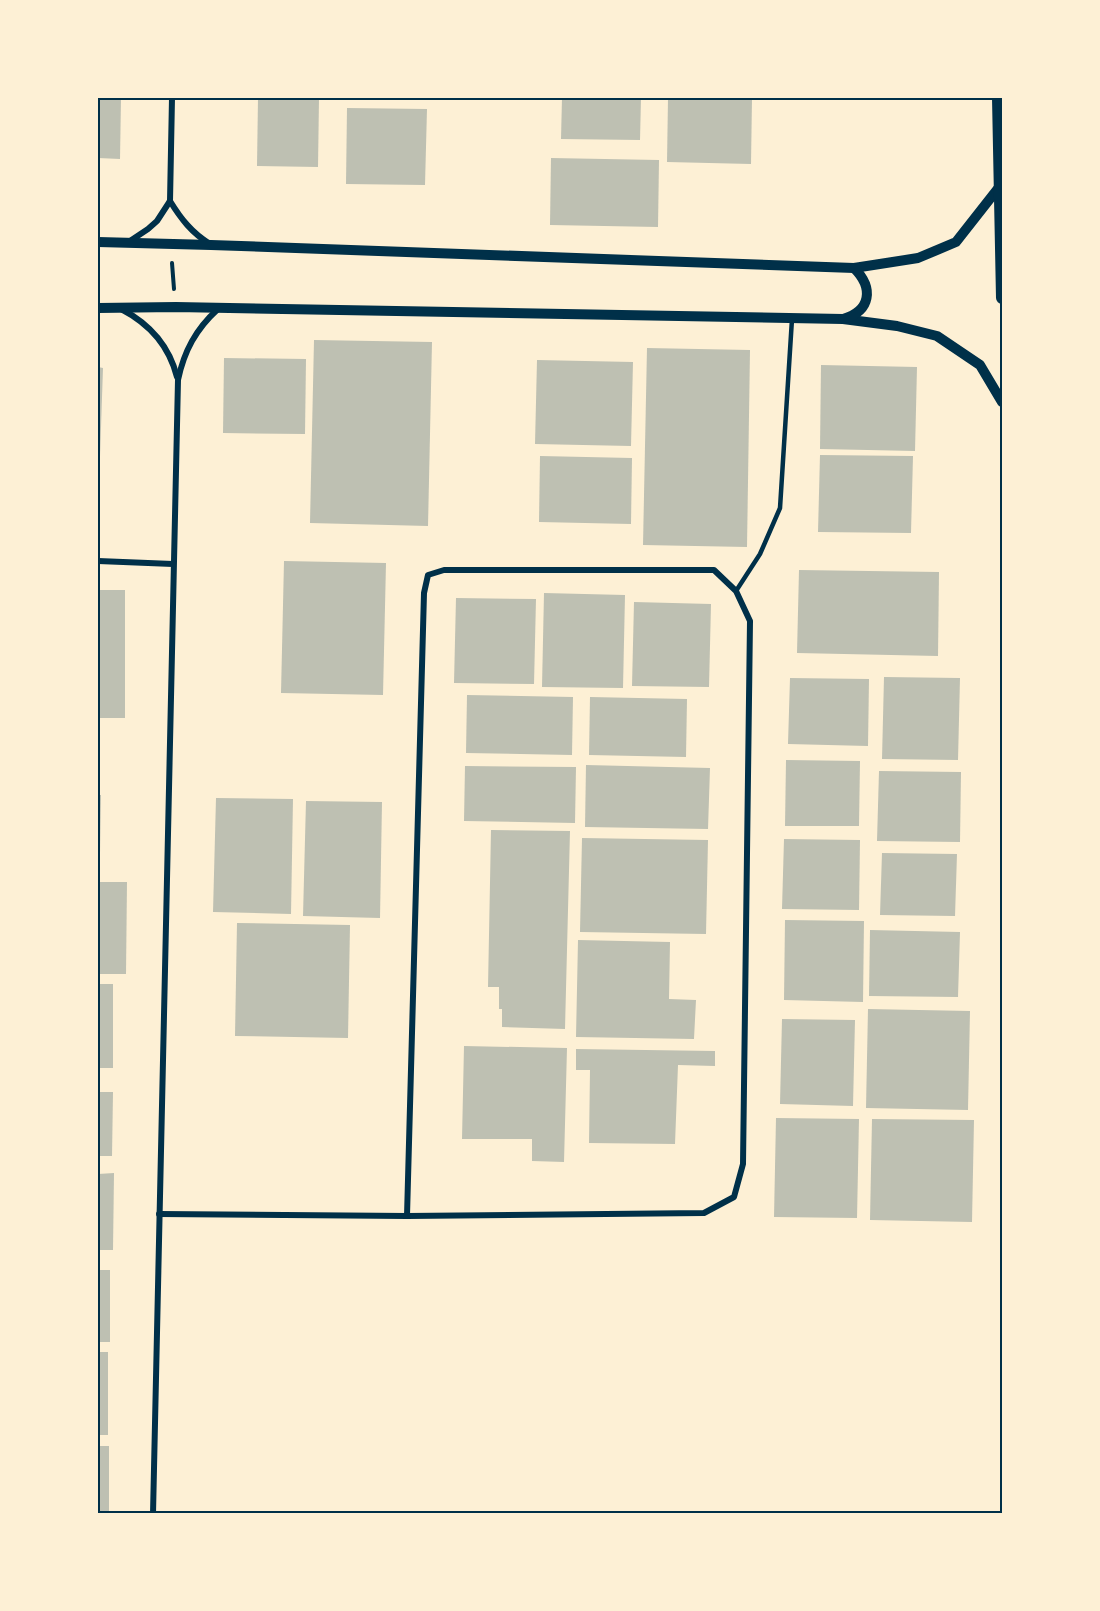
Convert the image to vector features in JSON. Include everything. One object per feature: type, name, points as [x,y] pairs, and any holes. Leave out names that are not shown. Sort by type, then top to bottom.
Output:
[{"type":"main road","points":[[998,98],[1002,298]]},
{"type":"street","points":[[128,243],[157,221],[170,201],[172,98]]},
{"type":"street","points":[[98,242],[854,268],[918,258],[956,242],[1000,186]]},
{"type":"street","points":[[170,201],[183,222],[211,245]]},
{"type":"street","points":[[843,320],[854,316],[862,308],[867,298],[867,286],[862,276],[854,268]]},
{"type":"street","points":[[98,309],[176,307],[843,320],[897,326],[937,336],[980,365],[1002,402]]},
{"type":"street","points":[[120,309],[141,321],[158,337],[168,350],[178,380]]},
{"type":"street","points":[[153,1514],[178,380],[185,353],[191,341],[208,318],[218,309]]},
{"type":"street","points":[[98,561],[173,564]]},
{"type":"street","points":[[159,1214],[407,1216],[704,1213],[734,1197],[742,1164],[750,621],[736,591],[714,570],[444,570],[428,575],[424,593],[407,1216]]},
{"type":"lane","points":[[736,591],[760,554],[780,508],[792,319]]},
{"type":"path","points":[[169,244],[176,307]]},
{"type":"building","points":[[98,98],[121,98],[120,159],[98,158]]},
{"type":"building","points":[[258,98],[319,98],[318,167],[257,166]]},
{"type":"building","points":[[410,98],[435,98],[435,100],[410,100]]},
{"type":"building","points":[[562,98],[641,98],[640,140],[561,139]]},
{"type":"building","points":[[668,98],[752,98],[751,164],[667,162]]},
{"type":"building","points":[[347,108],[427,109],[425,185],[346,184]]},
{"type":"building","points":[[551,158],[659,160],[658,227],[550,225]]},
{"type":"building","points":[[314,340],[432,342],[428,526],[310,523]]},
{"type":"building","points":[[647,348],[750,350],[747,547],[643,545]]},
{"type":"building","points":[[224,358],[306,359],[305,434],[223,433]]},
{"type":"building","points":[[537,360],[633,362],[631,446],[535,444]]},
{"type":"building","points":[[821,365],[917,367],[915,451],[820,449]]},
{"type":"building","points":[[98,367],[103,368],[99,486],[98,486]]},
{"type":"building","points":[[820,455],[913,456],[911,533],[818,532]]},
{"type":"building","points":[[540,456],[632,458],[631,524],[539,522]]},
{"type":"building","points":[[284,561],[386,563],[383,695],[281,693]]},
{"type":"building","points":[[799,570],[939,572],[938,656],[797,653]]},
{"type":"building","points":[[98,590],[125,590],[125,718],[98,718]]},
{"type":"building","points":[[544,593],[625,595],[623,688],[542,687]]},
{"type":"building","points":[[456,598],[536,599],[534,684],[454,683]]},
{"type":"building","points":[[634,602],[711,604],[709,687],[632,686]]},
{"type":"building","points":[[884,677],[960,678],[958,760],[882,759]]},
{"type":"building","points":[[790,678],[869,679],[868,746],[788,744]]},
{"type":"building","points":[[467,695],[573,697],[572,755],[466,753]]},
{"type":"building","points":[[590,697],[687,699],[686,757],[589,755]]},
{"type":"building","points":[[786,760],[860,761],[859,826],[785,826]]},
{"type":"building","points":[[586,765],[710,768],[708,829],[585,827]]},
{"type":"building","points":[[465,766],[576,767],[575,823],[464,821]]},
{"type":"building","points":[[879,771],[961,772],[960,842],[877,841]]},
{"type":"building","points":[[98,795],[101,795],[100,853],[98,853]]},
{"type":"building","points":[[216,798],[293,799],[291,914],[213,912]]},
{"type":"building","points":[[306,801],[382,802],[380,918],[303,916]]},
{"type":"building","points":[[491,830],[570,831],[565,1029],[502,1027],[499,987],[488,987]]},
{"type":"building","points":[[582,838],[708,840],[706,934],[580,932]]},
{"type":"building","points":[[784,839],[860,840],[859,910],[782,909]]},
{"type":"building","points":[[882,853],[957,854],[955,916],[880,915]]},
{"type":"building","points":[[98,882],[127,882],[126,974],[98,974]]},
{"type":"building","points":[[785,920],[864,921],[863,1002],[784,1000]]},
{"type":"building","points":[[237,923],[350,925],[348,1038],[235,1036]]},
{"type":"building","points":[[870,930],[960,932],[958,997],[869,996]]},
{"type":"building","points":[[578,940],[670,942],[669,999],[696,1000],[694,1039],[576,1037]]},
{"type":"building","points":[[98,984],[113,984],[113,1068],[98,1068]]},
{"type":"building","points":[[868,1009],[970,1011],[968,1110],[866,1108]]},
{"type":"building","points":[[782,1019],[855,1020],[853,1106],[780,1104]]},
{"type":"building","points":[[464,1046],[567,1048],[564,1162],[532,1161],[532,1139],[462,1139]]},
{"type":"building","points":[[576,1049],[715,1051],[715,1066],[678,1065],[675,1144],[589,1143],[590,1070],[576,1070]]},
{"type":"building","points":[[98,1092],[113,1092],[112,1156],[98,1156]]},
{"type":"building","points":[[776,1118],[859,1119],[857,1218],[774,1217]]},
{"type":"building","points":[[872,1119],[974,1120],[972,1222],[870,1220]]},
{"type":"building","points":[[114,1173],[113,1250],[98,1250],[98,1174]]},
{"type":"building","points":[[98,1270],[110,1270],[110,1342],[98,1342]]},
{"type":"building","points":[[98,1352],[108,1352],[108,1435],[98,1435]]},
{"type":"building","points":[[98,1446],[109,1446],[109,1514],[98,1514]]}]
